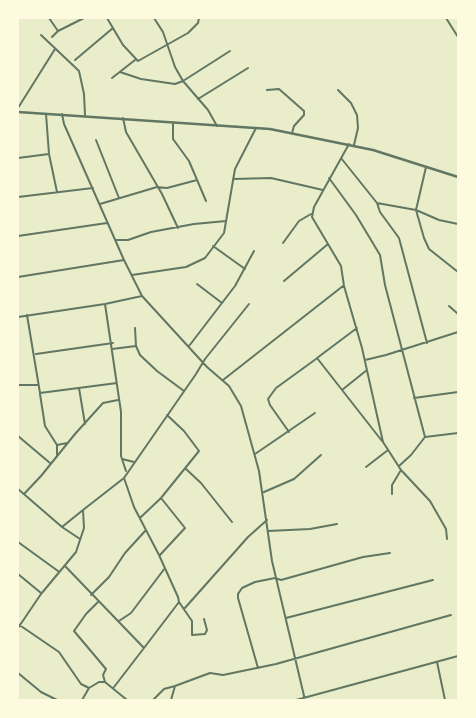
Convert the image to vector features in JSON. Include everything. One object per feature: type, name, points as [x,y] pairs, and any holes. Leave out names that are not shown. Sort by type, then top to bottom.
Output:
[{"type":"street","points":[[49,18],[58,31]]},
{"type":"street","points":[[52,37],[58,31],[84,18]]},
{"type":"street","points":[[107,18],[123,45],[135,60]]},
{"type":"street","points":[[154,18],[183,81],[218,126]]},
{"type":"street","points":[[112,78],[135,60],[143,60],[188,33],[198,23],[199,18]]},
{"type":"street","points":[[446,18],[458,37]]},
{"type":"street","points":[[75,60],[114,28]]},
{"type":"street","points":[[454,30],[458,28]]},
{"type":"street","points":[[41,35],[73,65],[81,77],[85,115]]},
{"type":"street","points":[[55,49],[18,110],[173,124],[256,128],[292,133],[349,144],[458,177]]},
{"type":"street","points":[[120,72],[141,79],[170,84],[183,81],[230,51]]},
{"type":"street","points":[[198,99],[248,68]]},
{"type":"street","points":[[267,90],[279,90],[304,111],[304,115],[294,126],[292,133]]},
{"type":"street","points":[[338,90],[351,103],[357,115],[358,128],[354,146]]},
{"type":"street","points":[[46,114],[49,154],[57,192]]},
{"type":"street","points":[[62,114],[64,124],[92,188],[142,296],[223,380],[235,394],[241,406],[264,492],[276,578],[305,700]]},
{"type":"street","points":[[122,118],[126,132],[158,187],[178,228]]},
{"type":"street","points":[[173,124],[173,139],[189,160],[206,201]]},
{"type":"street","points":[[132,275],[186,267],[201,261],[224,233],[236,166],[256,128]]},
{"type":"street","points":[[96,140],[119,199]]},
{"type":"street","points":[[283,243],[299,221],[311,214],[349,144]]},
{"type":"street","points":[[18,158],[49,154]]},
{"type":"street","points":[[341,158],[377,203],[380,212],[401,244],[404,262],[427,343]]},
{"type":"street","points":[[426,166],[416,210],[428,248],[458,272]]},
{"type":"street","points":[[233,178],[271,178],[323,190]]},
{"type":"street","points":[[329,178],[356,215],[380,255],[402,351],[425,437]]},
{"type":"street","points":[[100,204],[158,187],[167,188],[197,180]]},
{"type":"street","points":[[18,197],[92,188]]},
{"type":"street","points":[[377,203],[416,210],[439,220],[458,224]]},
{"type":"street","points":[[311,214],[341,266],[344,286],[357,328],[383,442]]},
{"type":"street","points":[[116,240],[128,240],[144,234],[227,221]]},
{"type":"street","points":[[18,236],[107,222]]},
{"type":"street","points":[[284,281],[328,244]]},
{"type":"street","points":[[213,246],[245,269]]},
{"type":"street","points":[[189,346],[222,303],[245,269],[254,251]]},
{"type":"street","points":[[18,277],[124,260]]},
{"type":"street","points":[[196,284],[222,303]]},
{"type":"street","points":[[223,380],[344,286]]},
{"type":"street","points":[[18,316],[105,304],[142,296]]},
{"type":"street","points":[[105,304],[113,344],[112,349],[121,412],[120,451],[127,473]]},
{"type":"street","points":[[62,527],[124,478],[204,362],[249,304]]},
{"type":"street","points":[[449,306],[458,314]]},
{"type":"street","points":[[27,315],[35,354],[37,385],[46,431],[57,445],[57,455]]},
{"type":"street","points":[[135,328],[136,346],[140,355],[157,371],[185,391]]},
{"type":"street","points":[[288,432],[268,399],[276,388],[357,328]]},
{"type":"street","points":[[365,360],[402,351],[458,332]]},
{"type":"street","points":[[35,354],[113,344]]},
{"type":"street","points":[[112,349],[136,346]]},
{"type":"street","points":[[317,358],[383,442],[401,470],[430,501],[446,529],[447,539]]},
{"type":"street","points":[[342,390],[367,370]]},
{"type":"street","points":[[33,384],[37,381]]},
{"type":"street","points":[[40,393],[117,383]]},
{"type":"street","points":[[18,385],[37,385]]},
{"type":"street","points":[[79,388],[85,424]]},
{"type":"street","points":[[414,398],[458,392]]},
{"type":"street","points":[[24,494],[103,403],[118,400]]},
{"type":"street","points":[[255,454],[315,412]]},
{"type":"street","points":[[140,517],[161,498],[176,477],[186,469],[199,450],[167,415]]},
{"type":"street","points":[[84,417],[90,418]]},
{"type":"street","points":[[399,466],[412,455],[425,437],[458,432]]},
{"type":"street","points":[[18,436],[51,463]]},
{"type":"street","points":[[57,445],[67,443]]},
{"type":"street","points":[[366,467],[388,450]]},
{"type":"street","points":[[264,492],[294,479],[321,455]]},
{"type":"street","points":[[122,460],[134,462]]},
{"type":"street","points":[[186,469],[201,483],[232,522]]},
{"type":"street","points":[[392,494],[392,485],[401,470]]},
{"type":"street","points":[[124,478],[134,507],[159,555],[178,597],[178,602],[192,620],[192,635],[205,634],[204,619]]},
{"type":"street","points":[[18,489],[62,527],[80,539]]},
{"type":"street","points":[[159,555],[185,528],[161,498]]},
{"type":"street","points":[[83,510],[84,528],[76,552],[58,572],[18,626],[59,652],[77,679],[89,688]]},
{"type":"street","points":[[184,609],[248,537],[267,520]]},
{"type":"street","points":[[268,531],[310,529],[337,524]]},
{"type":"street","points":[[91,595],[109,577],[125,553],[146,530]]},
{"type":"street","points":[[18,542],[58,572]]},
{"type":"street","points":[[258,668],[238,594],[244,586],[276,578],[281,580],[362,557],[390,553]]},
{"type":"street","points":[[65,566],[144,648]]},
{"type":"street","points":[[119,621],[131,613],[164,568]]},
{"type":"street","points":[[54,570],[56,576]]},
{"type":"street","points":[[18,574],[41,594]]},
{"type":"street","points":[[159,575],[167,574]]},
{"type":"street","points":[[286,618],[433,580]]},
{"type":"street","points":[[98,602],[86,614],[74,631],[106,669],[103,675],[105,682]]},
{"type":"street","points":[[114,687],[178,602]]},
{"type":"street","points":[[153,700],[164,689],[210,674],[223,675],[258,668],[451,615]]},
{"type":"street","points":[[296,700],[305,700],[458,656]]},
{"type":"street","points":[[437,662],[446,700]]},
{"type":"street","points":[[18,673],[41,692],[57,700]]},
{"type":"street","points":[[82,700],[89,688],[99,682],[105,682],[114,687],[127,700]]},
{"type":"street","points":[[171,700],[175,686]]}]
